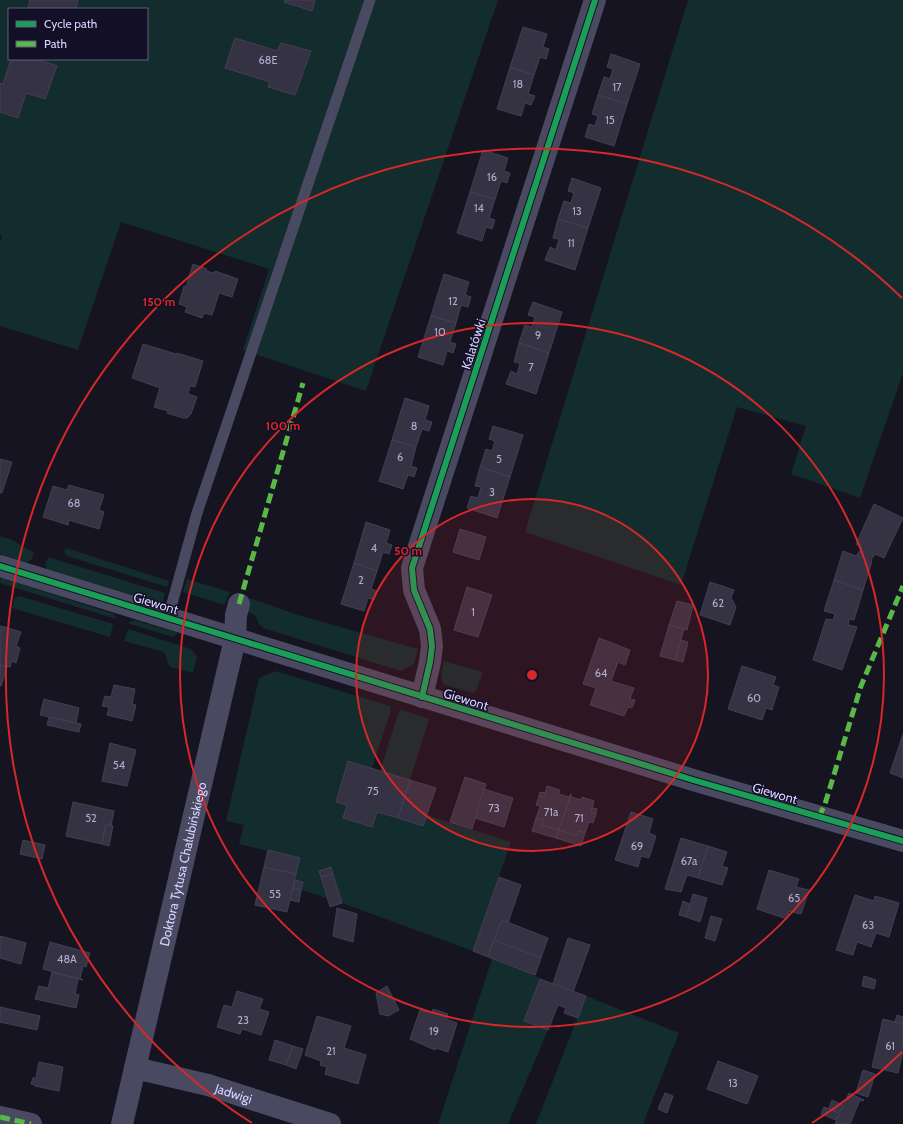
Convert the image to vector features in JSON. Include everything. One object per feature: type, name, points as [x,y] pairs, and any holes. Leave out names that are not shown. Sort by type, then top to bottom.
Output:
[{"type":"street","name":"Kalatówki","points":[[422,697],[432,646],[430,629],[414,590],[412,568],[595,0]]},
{"type":"street","name":"Giewont","points":[[0,566],[699,782],[903,841]]},
{"type":"street","name":"Doktora Tytusa Chałubińskiego","points":[[122,1124],[235,639],[236,615],[240,604]]},
{"type":"street","name":"Jadwigi","points":[[135,1068],[214,1087],[330,1124]]},
{"type":"street","points":[[0,1117],[31,1124]]},
{"type":"lane","points":[[168,618],[197,514],[370,0]]},
{"type":"green space","points":[[0,0],[498,0],[366,391],[243,350],[269,269],[121,222],[78,350],[0,326],[0,242],[2,236],[0,235]]},
{"type":"green space","points":[[688,0],[903,0],[903,373],[860,498],[791,474],[806,426],[737,407],[681,585],[525,532]]},
{"type":"green space","points":[[0,536],[12,540],[34,553],[31,560],[26,563],[0,554]]},
{"type":"green space","points":[[66,548],[169,581],[167,587],[67,556],[64,552]]},
{"type":"green space","points":[[48,557],[165,593],[163,601],[158,603],[47,569],[45,565]]},
{"type":"green space","points":[[1,578],[114,614],[116,619],[0,583]]},
{"type":"green space","points":[[187,579],[230,592],[224,605],[183,592]]},
{"type":"green space","points":[[19,596],[113,624],[110,637],[12,608],[15,598]]},
{"type":"green space","points":[[250,598],[298,615],[418,649],[414,664],[401,671],[263,628],[259,624],[255,615],[247,612],[247,605]]},
{"type":"green space","points":[[134,620],[178,633],[173,637],[130,624],[129,622]]},
{"type":"green space","points":[[128,629],[191,649],[197,657],[193,673],[170,667],[164,652],[124,641]]},
{"type":"green space","points":[[444,661],[483,672],[476,691],[473,693],[443,684],[441,674]]},
{"type":"green space","points":[[275,671],[390,706],[391,710],[372,768],[348,761],[336,802],[347,805],[343,818],[372,827],[377,812],[423,826],[427,815],[511,842],[473,951],[342,903],[331,867],[319,871],[327,898],[301,890],[303,882],[295,880],[300,858],[239,844],[244,825],[226,821],[259,678]]},
{"type":"green space","points":[[403,710],[429,719],[410,780],[380,771],[399,711]]},
{"type":"green space","points":[[492,959],[535,975],[540,979],[524,1021],[548,1030],[508,1124],[438,1124]]},
{"type":"green space","points":[[586,996],[679,1033],[643,1124],[536,1124]]},
{"type":"building","points":[[30,0],[78,0],[76,8],[28,7]]},
{"type":"building","points":[[285,0],[315,0],[312,11],[284,2]]},
{"type":"building","points":[[523,27],[547,34],[543,47],[549,49],[546,59],[540,57],[534,75],[510,67]]},
{"type":"building","points":[[235,38],[277,51],[281,43],[311,51],[295,95],[268,87],[270,82],[225,68]]},
{"type":"building","points":[[611,54],[640,64],[627,104],[598,95],[604,77],[610,79],[613,69],[607,67]]},
{"type":"building","points":[[11,60],[40,60],[57,66],[45,99],[26,93],[18,118],[0,112],[0,83],[3,84]]},
{"type":"building","points":[[510,67],[534,75],[528,94],[535,96],[531,105],[525,103],[521,116],[497,109]]},
{"type":"building","points":[[598,95],[627,104],[614,146],[585,137],[589,124],[595,126],[598,116],[592,114]]},
{"type":"building","points":[[483,150],[508,158],[504,171],[510,173],[507,183],[501,181],[495,199],[470,192]]},
{"type":"building","points":[[572,178],[601,188],[588,228],[558,219],[564,201],[571,203],[574,193],[568,191]]},
{"type":"building","points":[[470,192],[495,199],[489,218],[495,220],[492,229],[486,227],[482,241],[457,233]]},
{"type":"building","points":[[558,219],[588,228],[575,270],[545,260],[550,247],[556,250],[559,239],[553,238]]},
{"type":"building","points":[[193,264],[207,269],[206,271],[214,273],[215,271],[238,279],[232,297],[219,293],[212,315],[204,313],[202,318],[185,312],[187,307],[179,304],[184,286],[186,287]]},
{"type":"building","points":[[444,274],[469,282],[465,295],[471,297],[468,307],[461,305],[456,323],[431,316]]},
{"type":"building","points":[[533,302],[562,312],[549,353],[519,343],[525,325],[532,327],[535,317],[528,315]]},
{"type":"building","points":[[431,316],[456,323],[450,342],[456,344],[453,353],[447,351],[443,365],[418,357]]},
{"type":"building","points":[[519,343],[549,353],[536,394],[506,384],[511,371],[517,374],[520,363],[514,362]]},
{"type":"building","points":[[143,344],[203,361],[195,387],[190,386],[188,394],[197,397],[191,414],[187,418],[167,413],[168,411],[154,407],[160,388],[132,378]]},
{"type":"building","points":[[405,398],[429,406],[425,420],[432,422],[429,431],[422,429],[416,447],[392,440]]},
{"type":"building","points":[[493,426],[523,435],[510,477],[480,467],[486,449],[492,451],[495,441],[489,439]]},
{"type":"building","points":[[392,440],[416,447],[411,466],[417,468],[414,477],[408,475],[403,489],[379,481]]},
{"type":"building","points":[[0,459],[12,462],[2,493],[0,493]]},
{"type":"building","points":[[480,467],[510,477],[497,518],[467,508],[471,496],[478,498],[481,487],[475,486]]},
{"type":"building","points":[[69,485],[104,495],[99,510],[104,512],[99,529],[69,520],[68,525],[43,517],[53,486],[67,490]]},
{"type":"building","points":[[874,504],[903,518],[884,558],[875,554],[870,561],[872,561],[863,590],[834,580],[843,551],[856,556],[862,548],[856,544]]},
{"type":"building","points":[[366,522],[390,530],[386,543],[392,545],[389,554],[383,552],[377,571],[354,563]]},
{"type":"building","points":[[460,529],[486,537],[479,560],[453,552]]},
{"type":"building","points":[[354,563],[377,571],[371,589],[377,591],[374,600],[368,598],[364,611],[341,604]]},
{"type":"building","points":[[834,580],[863,590],[854,620],[849,619],[848,625],[857,627],[842,670],[813,660],[826,619],[833,620],[835,614],[824,611]]},
{"type":"building","points":[[710,582],[734,590],[731,598],[736,607],[730,625],[700,615]]},
{"type":"building","points":[[467,587],[492,595],[478,637],[454,630]]},
{"type":"building","points":[[677,601],[693,605],[687,630],[669,625]]},
{"type":"building","points":[[669,625],[684,629],[675,660],[660,656]]},
{"type":"building","points":[[0,626],[5,627],[3,631],[0,630]]},
{"type":"building","points":[[5,627],[21,632],[16,646],[20,648],[16,663],[12,661],[10,667],[0,665],[0,630],[3,631]]},
{"type":"building","points":[[599,638],[630,650],[625,665],[618,662],[611,681],[634,688],[630,699],[635,700],[632,708],[628,707],[624,716],[590,705],[596,688],[583,684]]},
{"type":"building","points":[[681,640],[688,642],[683,662],[675,660]]},
{"type":"building","points":[[0,665],[7,667],[1,686],[0,686]]},
{"type":"building","points":[[742,666],[776,677],[773,685],[779,687],[772,710],[766,708],[762,720],[728,709]]},
{"type":"building","points":[[114,685],[135,689],[132,704],[136,705],[132,721],[107,715],[109,707],[102,706],[105,696],[111,697]]},
{"type":"building","points":[[44,699],[79,708],[76,723],[40,715]]},
{"type":"building","points":[[49,717],[81,724],[79,732],[47,725]]},
{"type":"building","points":[[903,734],[903,778],[890,773]]},
{"type":"building","points":[[110,743],[136,750],[127,786],[102,781]]},
{"type":"building","points":[[348,761],[410,780],[398,818],[377,812],[372,827],[343,818],[347,805],[336,802]]},
{"type":"building","points":[[465,777],[486,784],[472,829],[450,822]]},
{"type":"building","points":[[410,780],[436,788],[423,826],[398,818]]},
{"type":"building","points":[[547,786],[560,790],[559,794],[569,797],[571,794],[559,830],[542,825],[543,820],[536,818],[540,806],[536,805],[539,796],[544,797]]},
{"type":"building","points":[[484,789],[513,798],[504,827],[475,818]]},
{"type":"building","points":[[540,792],[545,793],[544,797],[539,796]]},
{"type":"building","points":[[571,794],[571,797],[581,800],[582,797],[594,801],[591,812],[596,814],[593,823],[589,822],[585,833],[578,831],[577,836],[559,830]]},
{"type":"building","points":[[73,802],[114,811],[111,826],[106,824],[102,844],[66,836]]},
{"type":"building","points":[[593,808],[597,809],[596,814],[591,812]]},
{"type":"building","points":[[631,812],[653,819],[649,833],[656,836],[649,858],[641,856],[638,867],[615,860]]},
{"type":"building","points":[[536,818],[543,820],[542,825],[559,830],[556,838],[532,831]]},
{"type":"building","points":[[106,824],[113,826],[109,846],[102,844]]},
{"type":"building","points":[[559,830],[577,836],[578,831],[585,833],[581,846],[556,838]]},
{"type":"building","points":[[681,838],[708,846],[698,878],[687,875],[681,892],[665,889]]},
{"type":"building","points":[[23,840],[45,845],[42,859],[20,854]]},
{"type":"building","points":[[708,846],[727,852],[722,866],[728,868],[722,885],[698,878]]},
{"type":"building","points":[[268,850],[300,858],[296,874],[264,867]]},
{"type":"building","points":[[264,867],[296,874],[287,912],[255,905]]},
{"type":"building","points":[[331,867],[333,874],[321,877],[319,871]]},
{"type":"building","points":[[769,870],[799,879],[796,887],[809,890],[801,914],[789,911],[787,919],[757,909]]},
{"type":"building","points":[[333,874],[342,903],[330,907],[321,877]]},
{"type":"building","points":[[499,877],[521,885],[508,923],[502,920],[488,957],[473,951]]},
{"type":"building","points":[[295,880],[303,882],[301,890],[293,888]]},
{"type":"building","points":[[293,888],[301,890],[299,902],[290,900]]},
{"type":"building","points":[[693,894],[707,898],[700,922],[686,917]]},
{"type":"building","points":[[855,895],[874,901],[875,896],[899,903],[889,937],[876,933],[871,947],[857,942],[853,955],[836,950]]},
{"type":"building","points":[[683,901],[690,904],[686,917],[679,915]]},
{"type":"building","points":[[337,908],[357,914],[353,942],[333,936]]},
{"type":"building","points":[[711,916],[722,919],[715,941],[705,938]]},
{"type":"building","points":[[502,920],[548,938],[541,958],[494,940]]},
{"type":"building","points":[[0,936],[26,943],[21,964],[0,958]]},
{"type":"building","points":[[568,938],[590,945],[573,992],[553,984]]},
{"type":"building","points":[[494,940],[541,958],[535,975],[488,957]]},
{"type":"building","points":[[50,942],[90,953],[86,967],[83,966],[80,978],[83,980],[43,969]]},
{"type":"building","points":[[52,972],[78,979],[75,994],[79,995],[76,1008],[35,999],[39,986],[48,988]]},
{"type":"building","points":[[864,976],[876,980],[874,989],[862,986]]},
{"type":"building","points":[[540,979],[586,996],[578,1018],[564,1013],[566,1008],[558,1005],[548,1030],[524,1021]]},
{"type":"building","points":[[387,986],[399,1010],[388,1016],[380,1014],[376,993]]},
{"type":"building","points":[[237,991],[263,999],[259,1009],[269,1012],[261,1035],[242,1029],[240,1034],[217,1027],[224,1005],[232,1007]]},
{"type":"building","points":[[0,1007],[40,1016],[37,1030],[0,1022]]},
{"type":"building","points":[[433,1009],[448,1014],[446,1019],[457,1023],[448,1052],[436,1048],[435,1050],[410,1039],[420,1010],[432,1014]]},
{"type":"building","points":[[897,1015],[903,1017],[903,1024],[895,1022]]},
{"type":"building","points":[[317,1016],[351,1026],[344,1048],[366,1055],[358,1084],[325,1074],[327,1067],[320,1065],[321,1061],[305,1055]]},
{"type":"building","points":[[883,1019],[903,1024],[903,1051],[898,1073],[872,1067]]},
{"type":"building","points":[[275,1040],[293,1046],[286,1065],[269,1060]]},
{"type":"building","points":[[293,1046],[303,1049],[296,1069],[286,1065]]},
{"type":"building","points":[[718,1061],[758,1076],[747,1104],[707,1089]]},
{"type":"building","points":[[39,1062],[63,1067],[59,1091],[31,1084],[33,1078],[36,1078]]},
{"type":"building","points":[[863,1070],[875,1074],[868,1097],[856,1093]]},
{"type":"building","points":[[665,1093],[673,1096],[667,1113],[658,1109]]},
{"type":"building","points":[[849,1093],[864,1100],[860,1100],[850,1124],[835,1124]]},
{"type":"building","points":[[832,1100],[843,1105],[839,1113],[829,1108]]},
{"type":"building","points":[[824,1107],[839,1113],[836,1120],[821,1114]]},
{"type":"marked path","points":[[239,604],[303,383]]},
{"type":"marked path","points":[[819,817],[825,804],[861,686],[903,586]]},
{"type":"marked path","points":[[0,1117],[31,1124]]},
{"type":"cycle path","points":[[422,697],[432,646],[430,629],[414,590],[412,568],[595,0]]},
{"type":"cycle path","points":[[0,566],[693,780],[903,841]]}]
